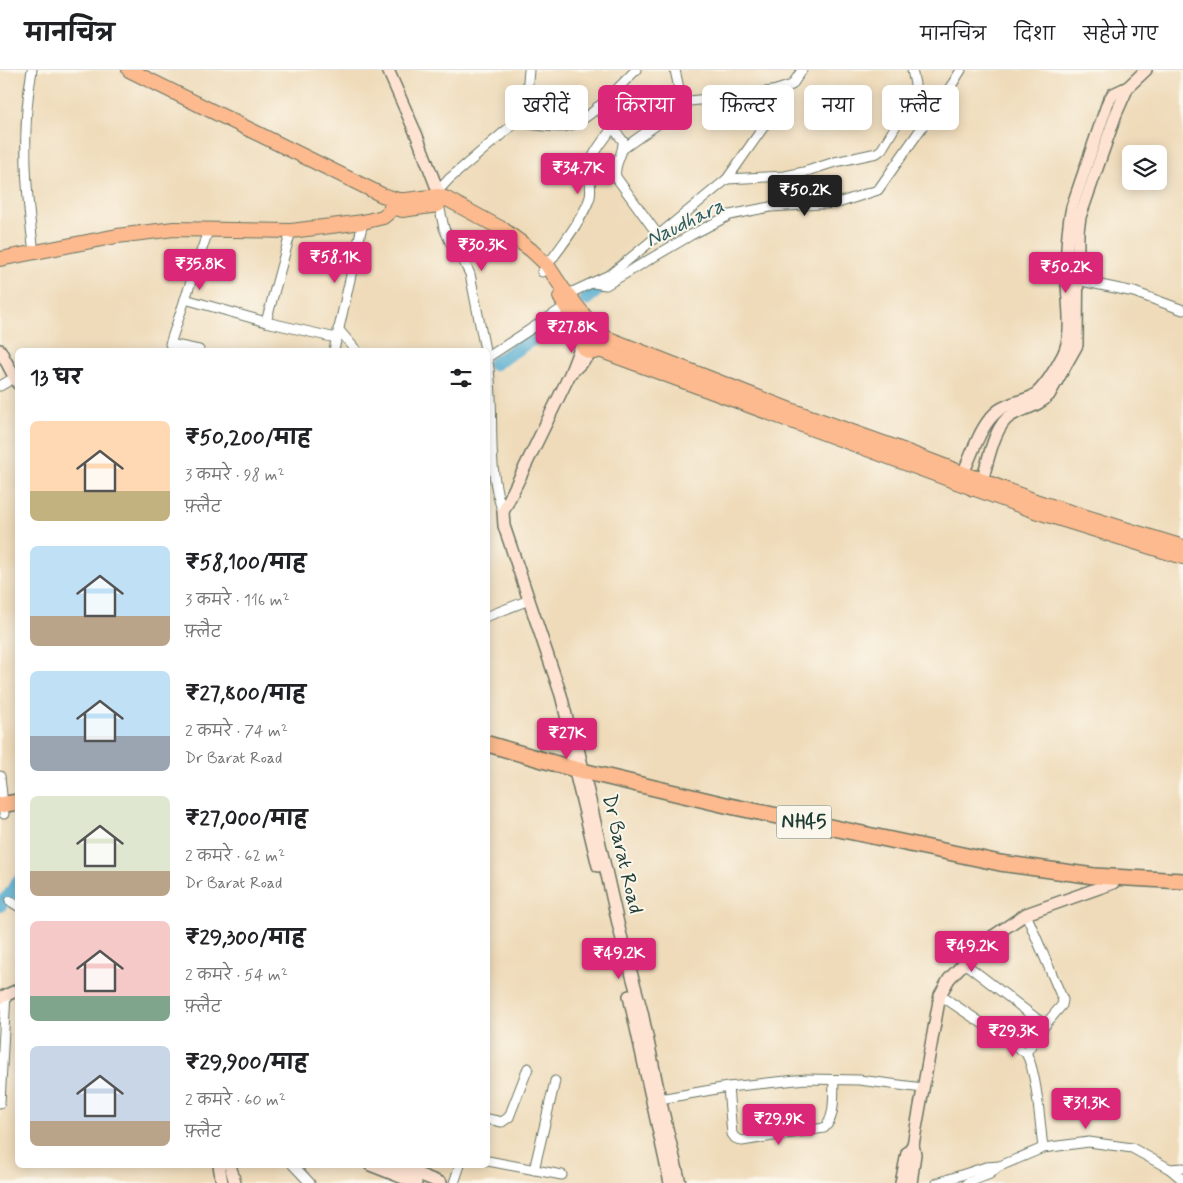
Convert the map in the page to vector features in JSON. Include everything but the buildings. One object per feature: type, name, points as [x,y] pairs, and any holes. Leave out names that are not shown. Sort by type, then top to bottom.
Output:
[{"type":"highway","name":"NH45","points":[[490,744],[579,771],[747,810],[1000,863],[1116,880],[1183,881]]},
{"type":"highway","name":"NH45","points":[[490,751],[506,755],[518,754]]},
{"type":"highway","name":"NH45","points":[[1116,880],[1134,887],[1183,890]]},
{"type":"main road","points":[[129,70],[382,195],[402,210],[411,210],[438,197],[466,218],[506,241],[545,268],[593,341],[974,480],[1183,547]]},
{"type":"main road","points":[[0,259],[117,236],[174,229],[209,228],[291,231],[363,222],[383,217],[395,204]]},
{"type":"main road","points":[[974,480],[1035,511],[1183,557]]},
{"type":"street","points":[[32,70],[29,87],[26,145],[29,210],[34,252]]},
{"type":"street","points":[[388,70],[417,136],[438,197],[444,228],[450,242],[462,258],[470,274],[485,348]]},
{"type":"street","points":[[528,85],[529,70]]},
{"type":"street","points":[[588,115],[636,70]]},
{"type":"street","points":[[675,70],[678,85]]},
{"type":"street","points":[[789,85],[792,84],[802,70]]},
{"type":"street","points":[[727,178],[785,176],[877,153],[882,149],[914,95],[915,84],[912,70]]},
{"type":"street","points":[[593,283],[606,285],[691,235],[730,216],[770,207],[838,203],[878,190],[961,70]]},
{"type":"street","points":[[974,480],[983,430],[991,418],[1000,409],[1037,394],[1068,344],[1068,224],[1072,207],[1108,102],[1113,94],[1128,87],[1146,70]]},
{"type":"street","points":[[974,480],[1004,420],[1044,400],[1074,353],[1078,336],[1078,231],[1080,217],[1116,114],[1128,87]]},
{"type":"street","points":[[438,197],[449,178],[506,130]]},
{"type":"street","points":[[545,268],[582,214],[590,198],[589,169],[592,158],[611,130]]},
{"type":"street","points":[[615,130],[623,142],[624,148]]},
{"type":"street","points":[[649,130],[624,148],[614,170],[616,177],[658,235]]},
{"type":"street","points":[[490,356],[567,300],[611,274],[727,178],[761,130]]},
{"type":"street","points":[[334,348],[363,222]]},
{"type":"street","points":[[169,347],[209,228]]},
{"type":"street","points":[[266,322],[291,231]]},
{"type":"street","points":[[1067,278],[1134,292],[1183,310]]},
{"type":"street","points":[[185,299],[266,322],[337,333],[354,348]]},
{"type":"street","points":[[503,512],[570,374],[593,341]]},
{"type":"street","points":[[0,350],[15,379]]},
{"type":"street","points":[[490,380],[494,481],[503,512]]},
{"type":"street","points":[[0,386],[15,381]]},
{"type":"street","name":"Dr Barat Road","points":[[503,512],[504,526],[561,695],[572,739],[570,750],[579,771],[647,1033],[680,1183]]},
{"type":"street","points":[[490,615],[529,600]]},
{"type":"street","name":"Dr Barat Road","points":[[579,771],[670,1183]]},
{"type":"street","points":[[0,776],[7,808]]},
{"type":"street","points":[[911,1183],[915,1154],[913,1145],[940,995],[949,979],[993,936],[1026,914],[1116,880]]},
{"type":"street","points":[[1026,914],[1063,1000],[1062,1005],[1026,1052]]},
{"type":"street","points":[[964,963],[1046,1025]]},
{"type":"street","points":[[0,1103],[8,994]]},
{"type":"street","points":[[940,995],[1026,1052],[1033,1075],[1043,1148]]},
{"type":"street","points":[[490,1119],[502,1122],[509,1117],[528,1068]]},
{"type":"street","points":[[660,1099],[728,1087],[806,1079],[860,1080],[923,1088]]},
{"type":"street","points":[[728,1087],[732,1134],[735,1138],[742,1141],[824,1128],[832,1116],[834,1080]]},
{"type":"street","points":[[534,1170],[555,1081]]},
{"type":"street","points":[[967,1183],[990,1174],[1000,1166],[1043,1148],[1089,1142],[1132,1148],[1170,1169],[1183,1180]]},
{"type":"street","points":[[901,1183],[907,1153],[913,1145]]},
{"type":"street","points":[[490,1161],[562,1175]]},
{"type":"street","points":[[938,1183],[986,1167],[1000,1166]]},
{"type":"street","points":[[220,1168],[222,1183]]},
{"type":"street","points":[[231,1168],[235,1183]]},
{"type":"street","points":[[296,1168],[310,1183]]},
{"type":"street","points":[[378,1168],[416,1183]]},
{"type":"street","points":[[403,1168],[441,1183]]},
{"type":"street","points":[[454,1183],[459,1168]]},
{"type":"street","points":[[1170,1169],[1183,1168]]},
{"type":"waterway","points":[[586,299],[604,284]]},
{"type":"waterway","points":[[494,364],[565,318]]},
{"type":"waterway","points":[[0,905],[15,887]]},
{"type":"water label","name":"Naudhara","points":[[685,223]]}]
